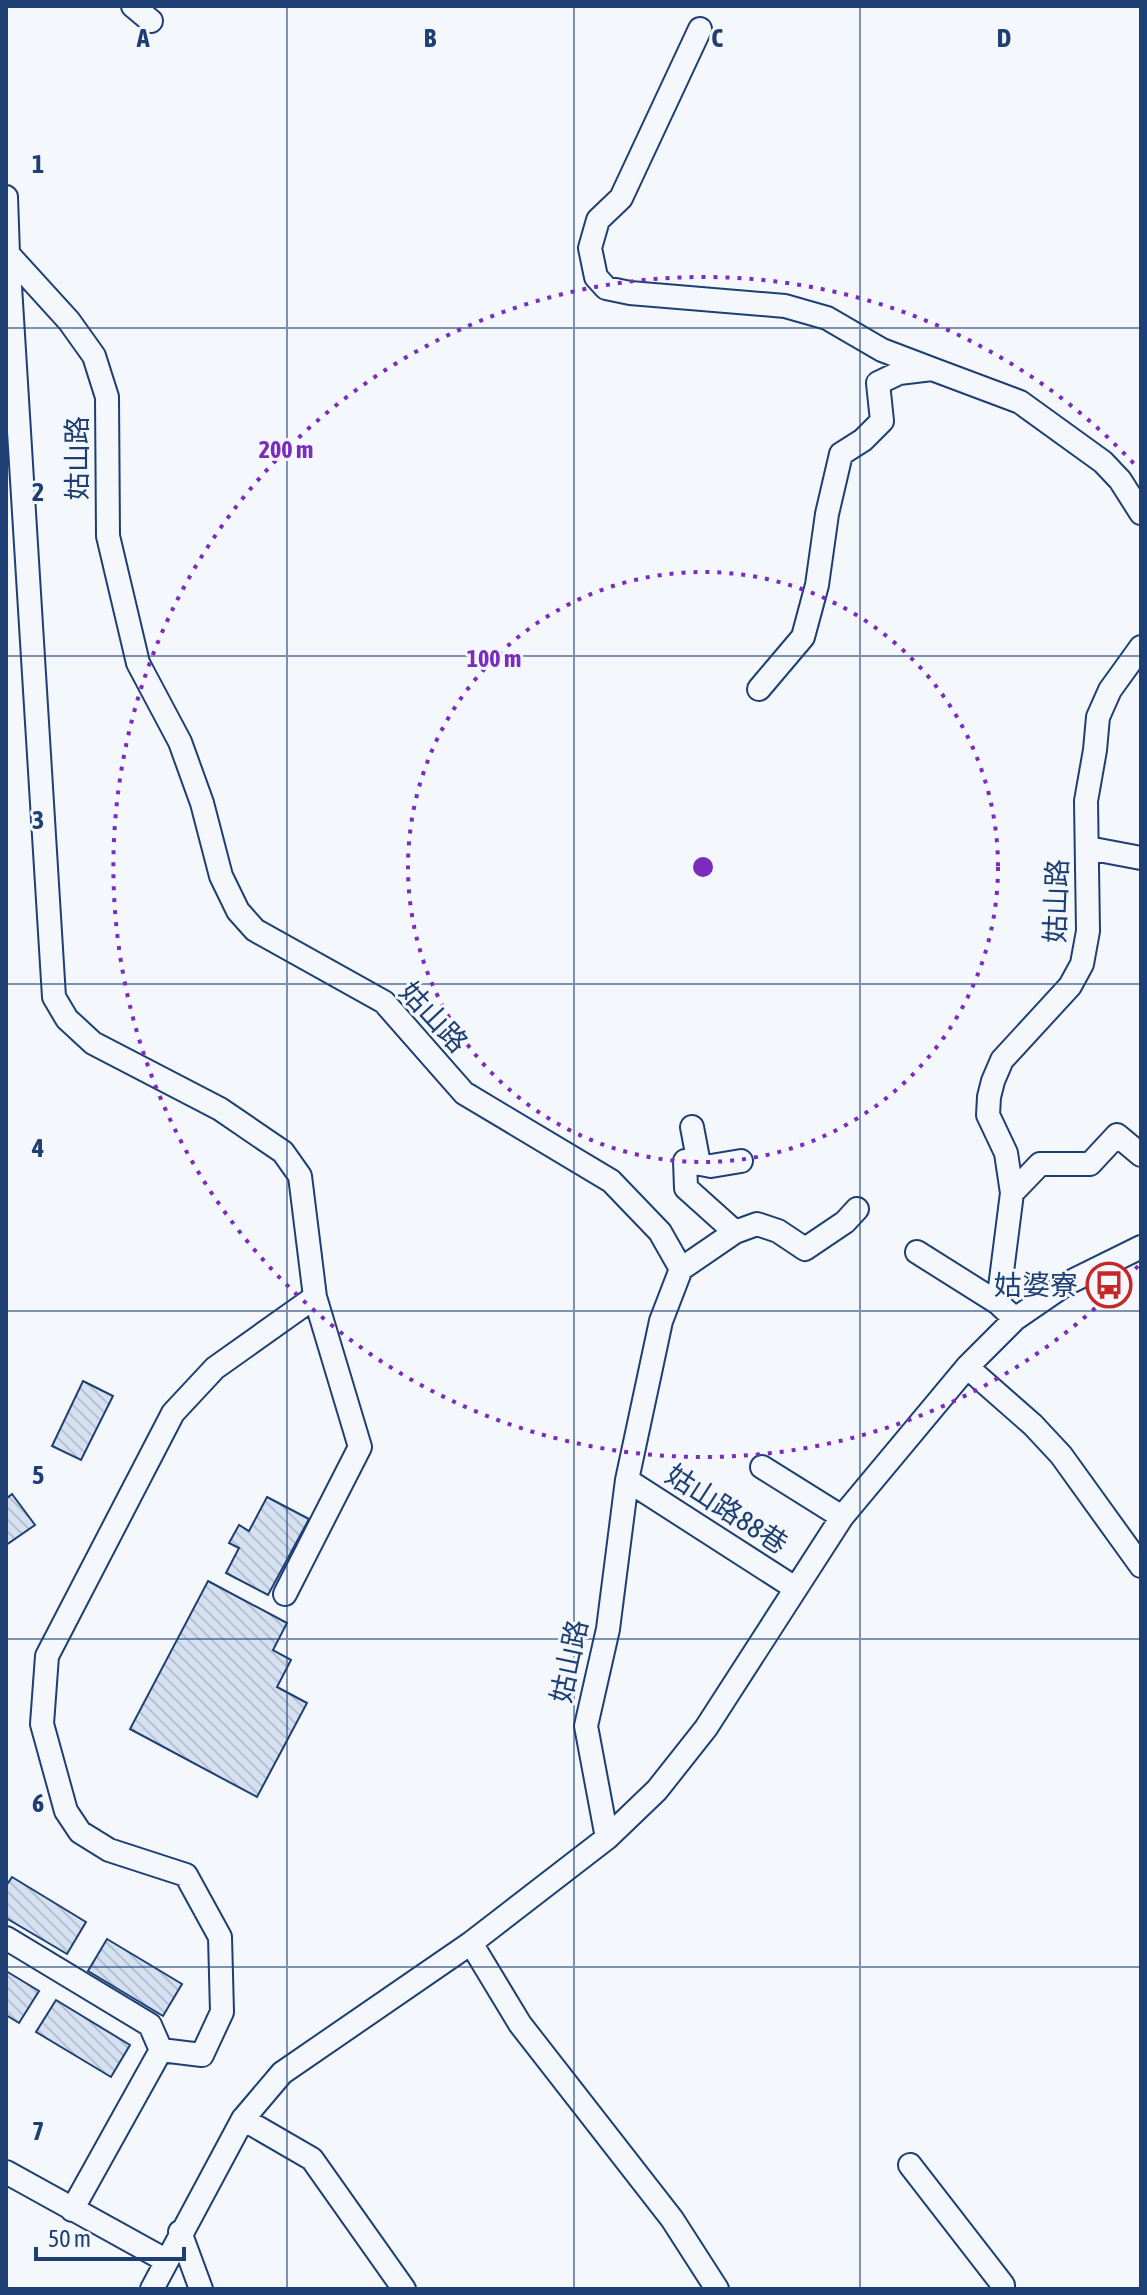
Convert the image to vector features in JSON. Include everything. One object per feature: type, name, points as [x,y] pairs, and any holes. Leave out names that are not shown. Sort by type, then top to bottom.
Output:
[{"type":"street","points":[[133,6],[151,21]]},
{"type":"street","points":[[700,29],[621,198],[598,220],[590,248],[596,277],[606,288],[630,293],[785,306],[827,318],[882,350],[1020,402],[1103,462],[1120,480],[1141,513]]},
{"type":"street","points":[[6,197],[54,997],[67,1019],[93,1043],[220,1109],[283,1152],[300,1176],[315,1297],[360,1447],[285,1594]]},
{"type":"street","name":"姑山路","points":[[8,254],[69,321],[94,356],[107,397],[108,536],[138,663],[180,742],[202,803],[221,876],[238,911],[255,930],[384,1002],[464,1093],[611,1181],[660,1232],[681,1269],[661,1321],[627,1480],[608,1629],[586,1726],[607,1838]]},
{"type":"street","points":[[759,689],[803,637],[817,585],[827,514],[841,454],[863,440],[882,421],[878,383],[899,373],[932,369]]},
{"type":"street","name":"姑山路","points":[[998,1303],[1012,1193],[1006,1153],[988,1115],[989,1097],[1002,1060],[1070,986],[1082,964],[1088,931],[1086,801],[1098,717],[1110,690],[1141,647]]},
{"type":"street","points":[[1088,848],[1141,858]]},
{"type":"street","points":[[692,1127],[699,1164]]},
{"type":"street","points":[[1012,1193],[1040,1164],[1090,1164],[1117,1135],[1141,1155]]},
{"type":"street","points":[[735,1232],[686,1188],[685,1161],[711,1166],[741,1161]]},
{"type":"street","points":[[681,1269],[735,1232],[757,1224],[778,1231],[805,1249],[845,1222],[857,1209]]},
{"type":"street","points":[[152,2289],[243,2119],[282,2073],[471,1943],[607,1838],[657,1790],[706,1728],[842,1517],[967,1367],[1015,1319],[1066,1284],[1141,1247]]},
{"type":"street","points":[[917,1252],[998,1303],[1015,1319]]},
{"type":"street","points":[[161,2050],[202,2055],[222,2012],[220,1937],[186,1875],[109,1850],[80,1832],[66,1811],[42,1724],[47,1656],[173,1413],[215,1368],[315,1297]]},
{"type":"street","points":[[967,1367],[1033,1425],[1061,1455],[1141,1566]]},
{"type":"street","points":[[762,1467],[842,1517]]},
{"type":"street","name":"姑山路88巷","points":[[627,1480],[795,1588]]},
{"type":"street","points":[[6,1938],[150,2025],[161,2050]]},
{"type":"street","points":[[471,1943],[520,2024],[672,2219],[717,2289]]},
{"type":"street","points":[[72,2210],[161,2050]]},
{"type":"street","points":[[243,2119],[312,2159],[404,2289]]},
{"type":"street","points":[[910,2165],[1003,2289]]},
{"type":"street","points":[[6,2172],[167,2261]]},
{"type":"street","points":[[180,2232],[201,2289]]},
{"type":"building","points":[[83,1381],[113,1396],[81,1460],[52,1446]]},
{"type":"building","points":[[12,1494],[35,1525],[6,1545],[6,1499]]},
{"type":"building","points":[[267,1497],[309,1519],[268,1595],[226,1573],[239,1548],[229,1543],[239,1525],[249,1531]]},
{"type":"building","points":[[208,1581],[287,1623],[273,1650],[291,1660],[277,1687],[307,1703],[257,1797],[130,1729]]},
{"type":"building","points":[[12,1877],[86,1922],[67,1954],[6,1918],[6,1886]]},
{"type":"building","points":[[107,1939],[182,1984],[163,2016],[88,1971]]},
{"type":"building","points":[[6,1971],[39,1991],[19,2023],[6,2015]]},
{"type":"building","points":[[56,2000],[130,2045],[111,2077],[36,2032]]},
{"type":"place","name":"姑婆寮","points":[[1109,1285]]}]
